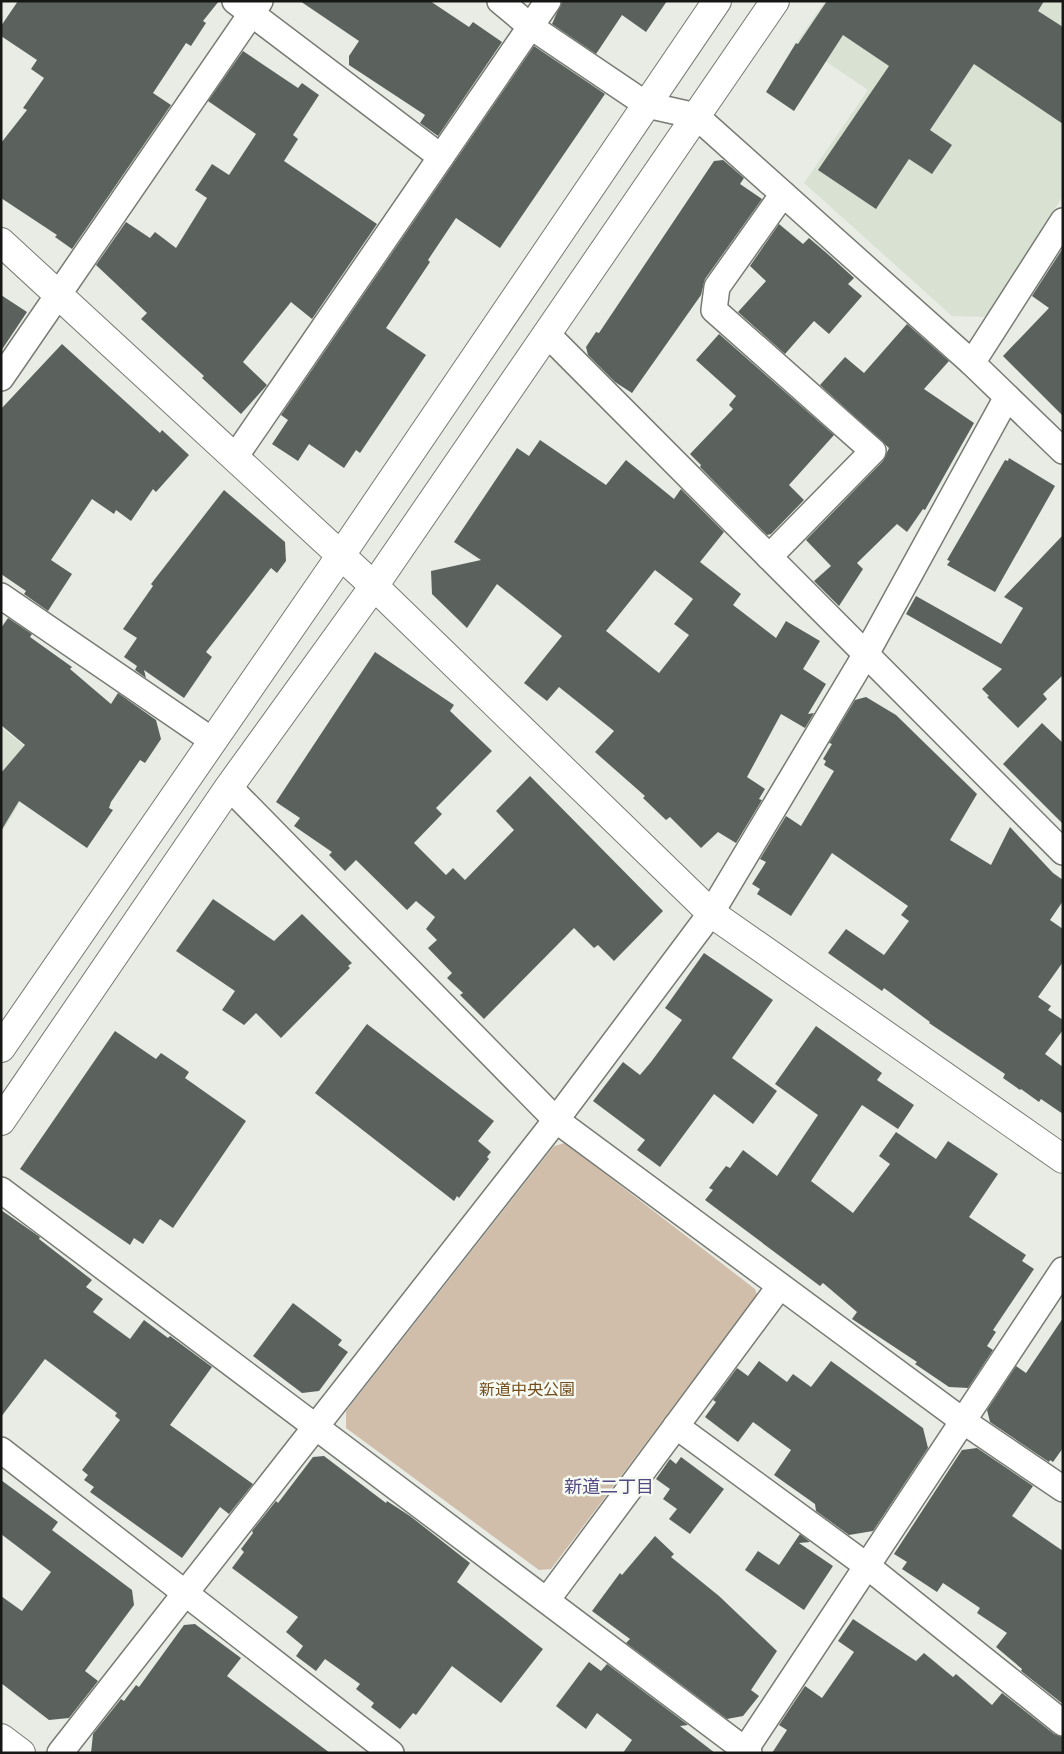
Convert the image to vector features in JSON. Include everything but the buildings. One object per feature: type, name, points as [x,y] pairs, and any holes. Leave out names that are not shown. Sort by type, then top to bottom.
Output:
[{"type":"street","points":[[500,1],[530,26],[647,105],[696,116],[972,363],[1063,451]]},
{"type":"street","points":[[235,457],[548,1]]},
{"type":"street","points":[[4,1037],[341,556],[717,1]]},
{"type":"street","points":[[1,1121],[229,787],[374,586],[775,1]]},
{"type":"street","points":[[1,378],[249,5],[440,157]]},
{"type":"street","points":[[769,557],[873,451],[714,310],[717,287],[783,194]]},
{"type":"street","points":[[972,363],[1063,221]]},
{"type":"street","points":[[1,242],[374,586],[711,913],[1063,1159]]},
{"type":"street","points":[[547,334],[1063,852]]},
{"type":"street","points":[[60,1753],[556,1120],[711,913],[866,654],[1007,397]]},
{"type":"street","points":[[1,596],[213,741]]},
{"type":"street","points":[[229,787],[556,1120],[963,1421],[1063,1489]]},
{"type":"street","points":[[1,1190],[547,1600],[746,1752],[1063,1270]]},
{"type":"street","points":[[547,1600],[780,1286]]},
{"type":"street","points":[[676,1426],[867,1566],[1063,1723]]},
{"type":"street","points":[[1,1450],[391,1753]]},
{"type":"street","points":[[1,1738],[21,1753]]},
{"type":"shaded area","points":[[825,1],[1063,1],[1063,16],[1060,20],[1063,22],[1063,196],[986,317],[952,316],[804,183],[868,90],[797,42]]},
{"type":"shaded area","points":[[1,727],[44,762],[1,834]]},
{"type":"green space","name":"新道中央公園","points":[[565,1143],[755,1289],[757,1295],[551,1569],[539,1570],[346,1428],[346,1411],[554,1146]]},
{"type":"district","name":"新道二丁目","points":[[609,1486]]}]
